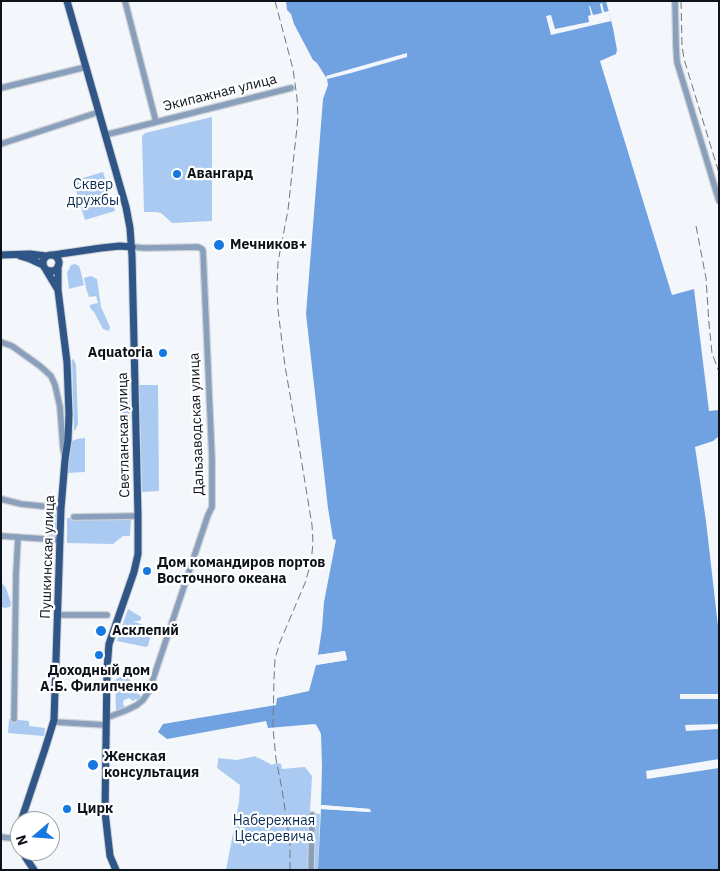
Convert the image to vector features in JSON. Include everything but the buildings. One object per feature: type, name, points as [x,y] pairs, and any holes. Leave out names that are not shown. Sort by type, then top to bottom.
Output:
[{"type":"main road","name":"Светланская улица","points":[[67,1],[126,207],[132,246],[138,516],[137,556],[134,572],[109,644],[107,669],[105,812],[110,856],[116,870]]},
{"type":"main road","points":[[44,268],[42,262],[50,256],[75,251],[132,246]]},
{"type":"main road","points":[[15,254],[30,259],[44,268],[53,271],[67,256],[75,251]]},
{"type":"main road","points":[[1,255],[30,254],[50,256],[58,258],[59,264]]},
{"type":"main road","name":"Пушкинская улица","points":[[24,811],[54,722],[60,540],[69,414],[69,388],[58,290],[59,264]]},
{"type":"main road","name":"Пушкинская улица","points":[[44,268],[58,290]]},
{"type":"street","name":"Экипажная улица","points":[[125,1],[156,122]]},
{"type":"street","points":[[675,1],[678,62],[719,201]]},
{"type":"street","points":[[1,88],[86,67]]},
{"type":"street","name":"Экипажная улица","points":[[105,135],[291,88]]},
{"type":"street","points":[[1,144],[99,112]]},
{"type":"street","name":"Дальзаводская улица","points":[[106,721],[143,700],[149,691],[212,507],[212,459],[202,248],[145,248],[132,246]]},
{"type":"street","points":[[1,342],[12,346],[51,376],[59,400],[65,460]]},
{"type":"street","points":[[1,499],[21,504],[62,508]]},
{"type":"street","points":[[74,517],[138,516]]},
{"type":"street","points":[[1,536],[60,540]]},
{"type":"street","points":[[14,719],[18,537]]},
{"type":"street","points":[[58,615],[107,615]]},
{"type":"street","points":[[54,722],[106,721]]},
{"type":"street","points":[[310,870],[312,815]]},
{"type":"green space","name":"Авангард","points":[[212,117],[212,221],[172,223],[161,213],[144,212],[142,136],[145,133]]},
{"type":"green space","name":"Сквер дружбы","points":[[103,172],[115,211],[85,220],[73,181]]},
{"type":"green space","points":[[71,265],[79,266],[84,285],[69,289],[67,273]]},
{"type":"green space","points":[[91,276],[97,279],[101,307],[110,327],[109,331],[103,329],[90,308],[90,305],[98,303],[96,296],[89,297],[86,288],[84,278]]},
{"type":"green space","points":[[72,359],[76,365],[78,424],[75,431],[74,430]]},
{"type":"green space","points":[[123,381],[129,381],[130,422],[124,422],[120,417],[119,385]]},
{"type":"green space","points":[[139,385],[158,385],[159,491],[142,492]]},
{"type":"green space","points":[[85,438],[85,472],[67,473],[70,444],[77,439]]},
{"type":"green space","points":[[46,512],[57,512],[56,536],[48,535],[45,525]]},
{"type":"green space","points":[[67,518],[131,519],[130,536],[123,536],[113,544],[67,543]]},
{"type":"green space","points":[[1,582],[6,588],[11,603],[10,607],[4,608],[1,606]]},
{"type":"green space","points":[[128,609],[141,617],[139,621],[133,621],[143,625],[138,640],[144,626],[153,627],[148,646],[117,641]]},
{"type":"green space","points":[[126,676],[131,681],[129,686],[142,697],[138,702],[136,699],[133,701],[129,698],[124,700],[125,709],[116,711],[115,680]]},
{"type":"green space","points":[[9,719],[29,721],[29,726],[45,728],[44,736],[8,733]]},
{"type":"green space","name":"Набережная Цесаревича","points":[[256,756],[272,765],[276,763],[281,764],[282,769],[305,767],[312,776],[310,813],[320,814],[318,870],[226,870],[239,802],[240,785],[217,768],[218,758],[237,760]]},
{"type":"shaded area","points":[[286,1],[606,1],[617,50],[616,54],[600,61],[672,295],[694,289],[709,411],[719,410],[719,436],[713,441],[695,447],[706,521],[719,635],[719,870],[318,870],[321,809],[370,812],[370,809],[321,805],[321,734],[315,724],[268,728],[266,721],[167,739],[158,732],[163,724],[276,705],[277,698],[309,691],[316,665],[347,660],[345,651],[318,655],[324,602],[336,540],[333,539],[328,508],[306,314],[323,99],[328,85],[327,79],[313,60],[294,24],[291,14],[287,10]]},
{"type":"pier","points":[[602,3],[604,12],[609,11],[611,21],[551,35],[546,16],[551,15],[555,29],[589,22],[588,16],[591,15],[589,6],[593,15],[602,13],[600,4]]},
{"type":"pier","points":[[407,53],[407,57],[351,73],[327,79],[326,76]]},
{"type":"pier","points":[[345,651],[347,660],[316,665],[316,662],[344,658],[343,654],[318,658],[318,655]]},
{"type":"pier","points":[[680,694],[719,694],[719,699],[680,699]]},
{"type":"pier","points":[[719,724],[719,729],[686,731],[685,725]]},
{"type":"pier","points":[[719,759],[719,768],[647,779],[646,771]]},
{"type":"pier","points":[[321,805],[370,809],[371,812],[321,809]]},
{"type":"railway","points":[[275,1],[293,69],[298,118],[288,210],[278,262],[278,310],[285,366],[312,525],[313,543],[311,563],[305,583],[280,642],[275,659],[273,728],[276,759],[290,843],[290,870]]},
{"type":"railway","points":[[681,1],[684,59],[719,173]]},
{"type":"railway","points":[[696,226],[706,278],[712,353],[719,372]]},
{"type":"place","name":"Авангард","points":[[177,174]]},
{"type":"place","name":"Мечников+","points":[[219,245]]},
{"type":"place","name":"Aquatoria","points":[[163,353]]},
{"type":"place","name":"Дом командиров портов Восточного океана","points":[[147,571]]},
{"type":"place","name":"Асклепий","points":[[101,631]]},
{"type":"place","name":"Доходный дом А.Б. Филипченко","points":[[99,655]]},
{"type":"place","name":"Женская консультация","points":[[93,765]]},
{"type":"place","name":"Цирк","points":[[67,809]]}]
